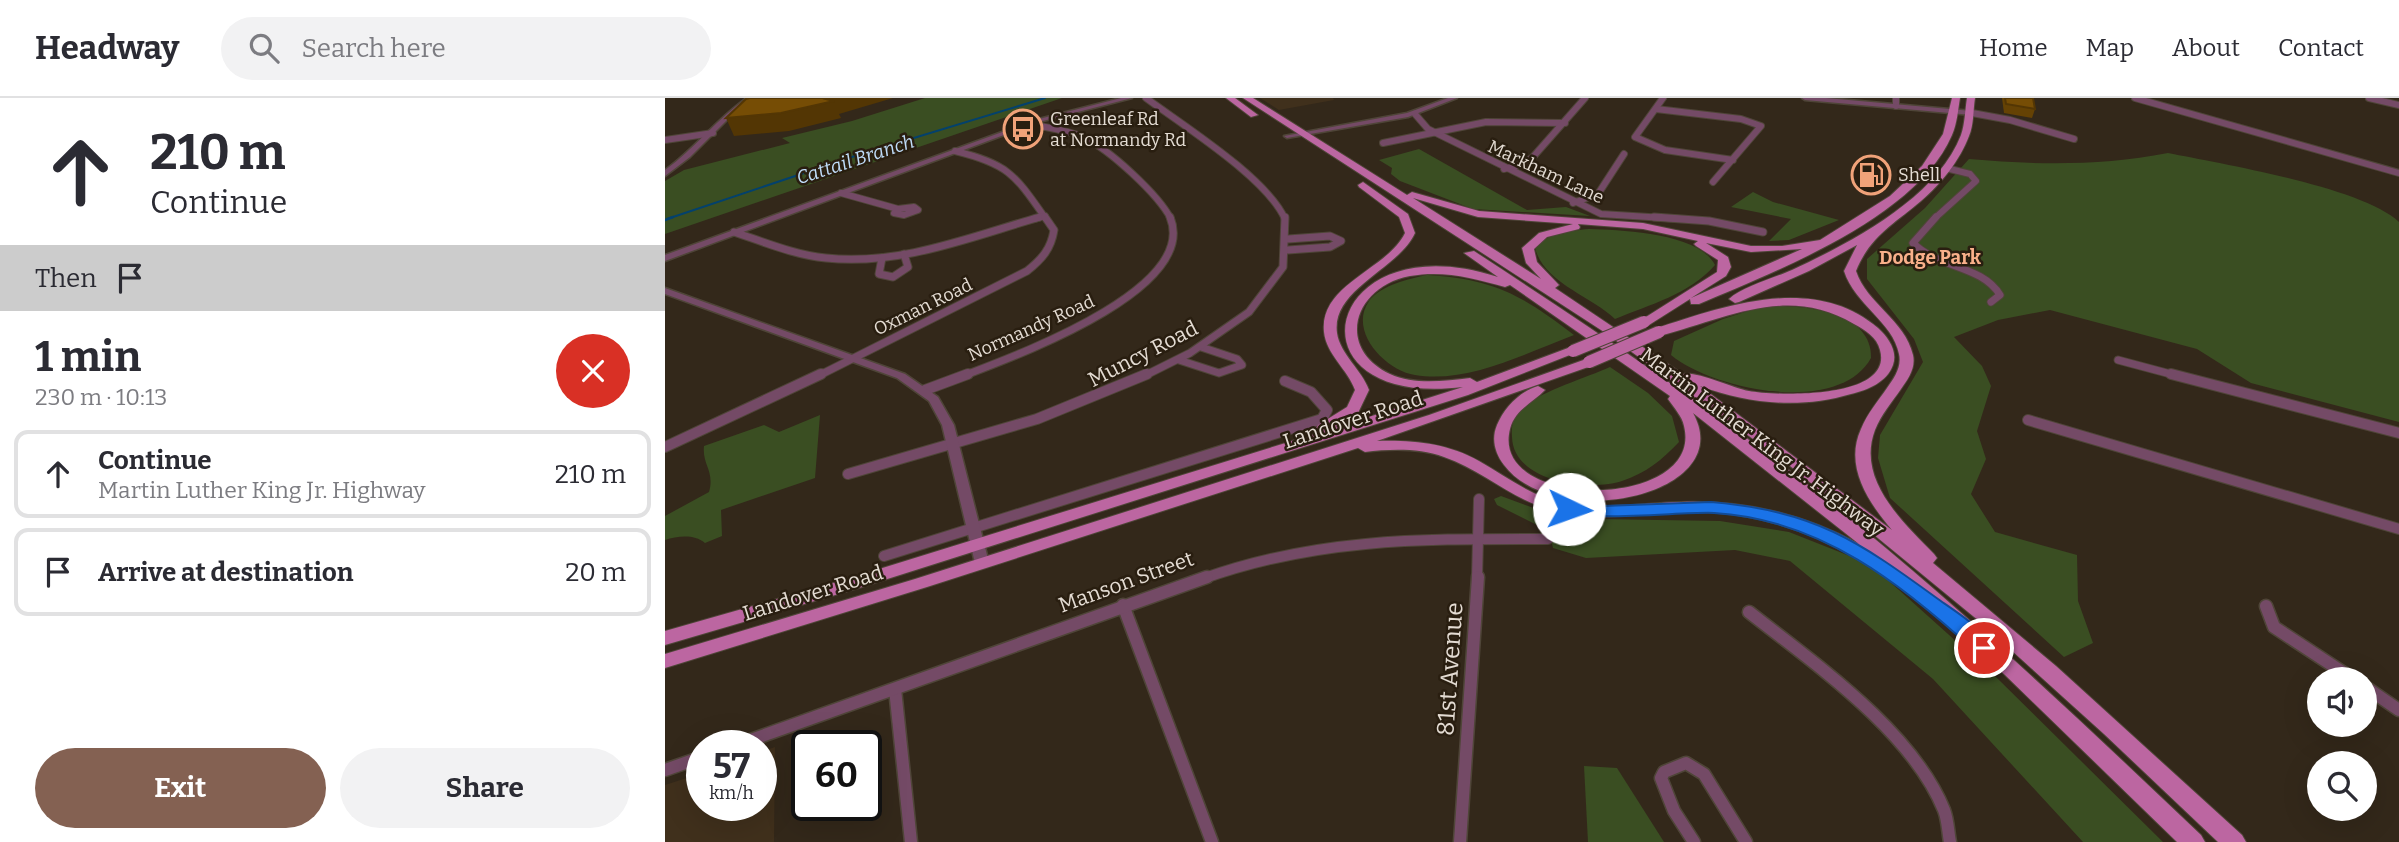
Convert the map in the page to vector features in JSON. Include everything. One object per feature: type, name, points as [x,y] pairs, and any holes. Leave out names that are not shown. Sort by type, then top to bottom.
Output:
[{"type":"main road","name":"Martin Luther King Jr. Highway","points":[[1230,98],[1598,322],[1826,507],[2193,842]]},
{"type":"main road","name":"Martin Luther King Jr. Highway","points":[[1247,98],[1301,132],[1363,178],[1544,301],[1650,365],[1821,483],[1975,608],[2234,842]]},
{"type":"main road","name":"Landover Road","points":[[665,638],[979,545],[1510,376],[1644,322],[1775,267],[1826,242],[1887,203],[1928,164],[1944,142],[1955,111],[1956,98]]},
{"type":"main road","name":"Landover Road","points":[[665,661],[979,545],[1331,451],[1499,396],[1659,332],[1815,264],[1883,224],[1917,198],[1946,168],[1965,138],[1972,113],[1972,98]]},
{"type":"main road","points":[[1928,164],[1946,168]]},
{"type":"main road","points":[[1363,178],[1431,202],[1488,215],[1643,226],[1759,250],[1826,242]]},
{"type":"main road","points":[[1238,463],[1330,425],[1353,410],[1362,396],[1360,382],[1332,340],[1332,317],[1347,290],[1401,249],[1410,230],[1401,214],[1363,178]]},
{"type":"main road","points":[[1883,224],[1858,251],[1850,271],[1859,293],[1901,340],[1907,363],[1904,374],[1865,436],[1863,454],[1866,474],[1889,517],[1975,608]]},
{"type":"main road","points":[[1598,322],[1532,263],[1527,251],[1535,239],[1568,228],[1625,228],[1685,239],[1707,246],[1721,256],[1725,267],[1717,278],[1644,322]]},
{"type":"main road","points":[[1510,376],[1443,385],[1417,384],[1388,378],[1367,365],[1354,345],[1350,328],[1352,313],[1359,300],[1379,284],[1403,275],[1432,271],[1463,272],[1492,278],[1544,301]]},
{"type":"main road","points":[[1650,365],[1722,388],[1793,399],[1828,396],[1859,388],[1879,375],[1887,361],[1882,340],[1867,326],[1839,311],[1804,302],[1754,303],[1659,332]]},
{"type":"main road","points":[[1589,362],[1517,403],[1507,415],[1500,433],[1503,452],[1518,471],[1540,486],[1573,495],[1605,496],[1641,489],[1670,474],[1688,454],[1694,433],[1691,419],[1650,365]]},
{"type":"main road","points":[[1331,451],[1395,445],[1436,449],[1461,458],[1530,499],[1569,509],[1603,511],[1711,507],[1787,519],[1816,528],[1854,548],[1954,621]]},
{"type":"street","points":[[665,174],[751,98]]},
{"type":"street","points":[[665,258],[1030,124],[1129,98]]},
{"type":"street","name":"Muncy Road","points":[[848,474],[954,447],[1073,408],[1179,360],[1201,347],[1261,298],[1278,274],[1288,250],[1285,218],[1269,194],[1146,98]]},
{"type":"street","points":[[1287,135],[1415,114],[1454,98]]},
{"type":"street","points":[[1504,169],[1528,161],[1585,98]]},
{"type":"street","points":[[1663,98],[1635,137],[1642,144],[1733,160]]},
{"type":"street","points":[[1805,98],[1896,102],[1972,113],[2010,120],[2074,139]]},
{"type":"street","points":[[2135,98],[2399,173]]},
{"type":"street","points":[[2369,98],[2399,105]]},
{"type":"street","points":[[1656,109],[1741,119],[1762,126],[1713,182]]},
{"type":"street","name":"Markham Lane","points":[[1415,114],[1417,120],[1433,131],[1504,169],[1601,214],[1698,219],[1763,232]]},
{"type":"street","points":[[1383,142],[1496,121],[1565,123]]},
{"type":"street","name":"Normandy Road","points":[[925,390],[1056,338],[1107,311],[1144,285],[1171,250],[1175,232],[1173,221],[1127,172],[1088,139],[1030,124]]},
{"type":"street","points":[[665,140],[713,134]]},
{"type":"street","points":[[734,232],[823,258],[882,258],[1045,216],[1001,165],[955,151]]},
{"type":"street","points":[[1573,203],[1598,194],[1624,154]]},
{"type":"street","points":[[1946,168],[1970,174],[1976,181],[1917,235],[1913,243],[1924,255],[1993,285],[2000,295],[1991,302]]},
{"type":"street","points":[[841,193],[898,209]]},
{"type":"street","name":"Oxman Road","points":[[665,447],[853,358],[1025,271],[1052,243],[1053,230],[1045,216]]},
{"type":"street","points":[[1288,239],[1330,236],[1341,241],[1330,247],[1288,250]]},
{"type":"street","points":[[882,258],[879,274],[887,277],[904,272],[908,261],[904,254]]},
{"type":"street","points":[[665,291],[901,376],[925,390],[939,406],[954,447],[979,545]]},
{"type":"street","points":[[1179,360],[1224,374],[1242,365],[1237,359],[1201,347]]},
{"type":"street","points":[[2118,360],[2399,433]]},
{"type":"street","name":"Landover Road","points":[[884,556],[979,545],[1322,419],[1327,410],[1311,392],[1285,381]]},
{"type":"street","points":[[2028,420],[2399,529]]},
{"type":"street","name":"81st Avenue","points":[[1460,842],[1480,540],[1479,499]]},
{"type":"street","name":"Manson Street","points":[[777,731],[1222,570],[1312,547],[1365,541],[1548,539]]},
{"type":"street","points":[[1123,605],[1170,737],[1212,842]]},
{"type":"street","points":[[2266,606],[2274,627],[2335,667]]},
{"type":"street","points":[[1749,612],[1849,694],[1896,741],[1937,794],[1948,818],[1951,842]]},
{"type":"street","points":[[895,689],[911,842]]},
{"type":"street","points":[[2377,695],[2399,710]]},
{"type":"street","points":[[665,770],[686,763]]},
{"type":"street","points":[[1694,842],[1674,811],[1661,778],[1664,772],[1686,763],[1704,774],[1746,842]]},
{"type":"shaded area","points":[[1260,98],[1333,98],[1334,100],[1279,110]]},
{"type":"shaded area","points":[[686,778],[686,821],[774,821],[774,842],[665,842],[665,785]]},
{"type":"green space","points":[[925,98],[1062,98],[665,234],[665,181],[684,170],[790,143],[782,138],[852,121]]},
{"type":"green space","points":[[1419,149],[1527,210],[1566,207],[1590,216],[1473,209],[1400,181],[1391,174],[1392,168],[1379,160]]},
{"type":"green space","points":[[2168,153],[2255,170],[2324,188],[2381,209],[2399,222],[2399,422],[2251,383],[2197,349],[2050,310],[1998,320],[1954,337],[1982,366],[1991,386],[1977,431],[1986,459],[1971,494],[1995,532],[2077,555],[2078,601],[2093,643],[2064,657],[1890,498],[1878,458],[1880,435],[1923,362],[1914,339],[1867,279],[1867,259],[1925,208],[1969,159],[2069,163]]},
{"type":"green space","points":[[1753,192],[1773,202],[1839,220],[1789,240],[1769,241],[1791,219],[1731,207]]},
{"type":"green space","points":[[1589,229],[1639,232],[1677,240],[1706,254],[1715,265],[1694,284],[1615,319],[1558,280],[1540,260],[1535,248],[1553,235]]},
{"type":"green space","points":[[1427,275],[1489,285],[1539,309],[1574,335],[1476,371],[1435,377],[1404,372],[1392,366],[1373,347],[1363,325],[1364,313],[1374,295],[1396,284]]},
{"type":"green space","points":[[1764,306],[1814,309],[1847,320],[1860,329],[1868,342],[1871,358],[1855,376],[1832,387],[1805,392],[1744,387],[1690,368],[1671,355],[1674,341],[1723,319]]},
{"type":"green space","points":[[1610,367],[1648,393],[1672,416],[1679,442],[1646,470],[1631,478],[1608,484],[1573,484],[1555,480],[1539,474],[1525,464],[1516,452],[1512,437],[1513,421],[1519,411],[1540,396]]},
{"type":"green space","points":[[820,415],[815,478],[721,510],[722,536],[705,543],[686,537],[665,540],[665,516],[709,492],[710,473],[704,446],[764,425],[779,432]]},
{"type":"green space","points":[[1501,496],[1550,514],[1596,519],[1720,521],[1789,532],[1870,564],[1997,678],[2163,842],[2083,842],[1933,679],[1790,561],[1735,550],[1586,558],[1553,548],[1549,531],[1497,505],[1494,499]]},
{"type":"green space","points":[[1584,766],[1617,768],[1664,842],[1588,842]]},
{"type":"building","points":[[750,98],[829,98],[826,99],[834,101],[781,113],[726,118]]},
{"type":"building","points":[[2005,98],[2033,98],[2035,109],[2006,104]]},
{"type":"waterway","name":"Cattail Branch","points":[[667,219],[858,155],[1045,98]]},
{"type":"waterway","name":"Cattail Branch","points":[[665,220],[673,217]]},
{"type":"place","name":"Greenleaf Rd at Normandy Rd","points":[[1023,129]]},
{"type":"place","name":"Shell","points":[[1871,175]]},
{"type":"district","name":"Dodge Park","points":[[1930,257]]},
{"type":"route","points":[[1569,509],[1603,511],[1711,507],[1773,515],[1816,528],[1864,554],[1954,621],[1984,648]]}]
